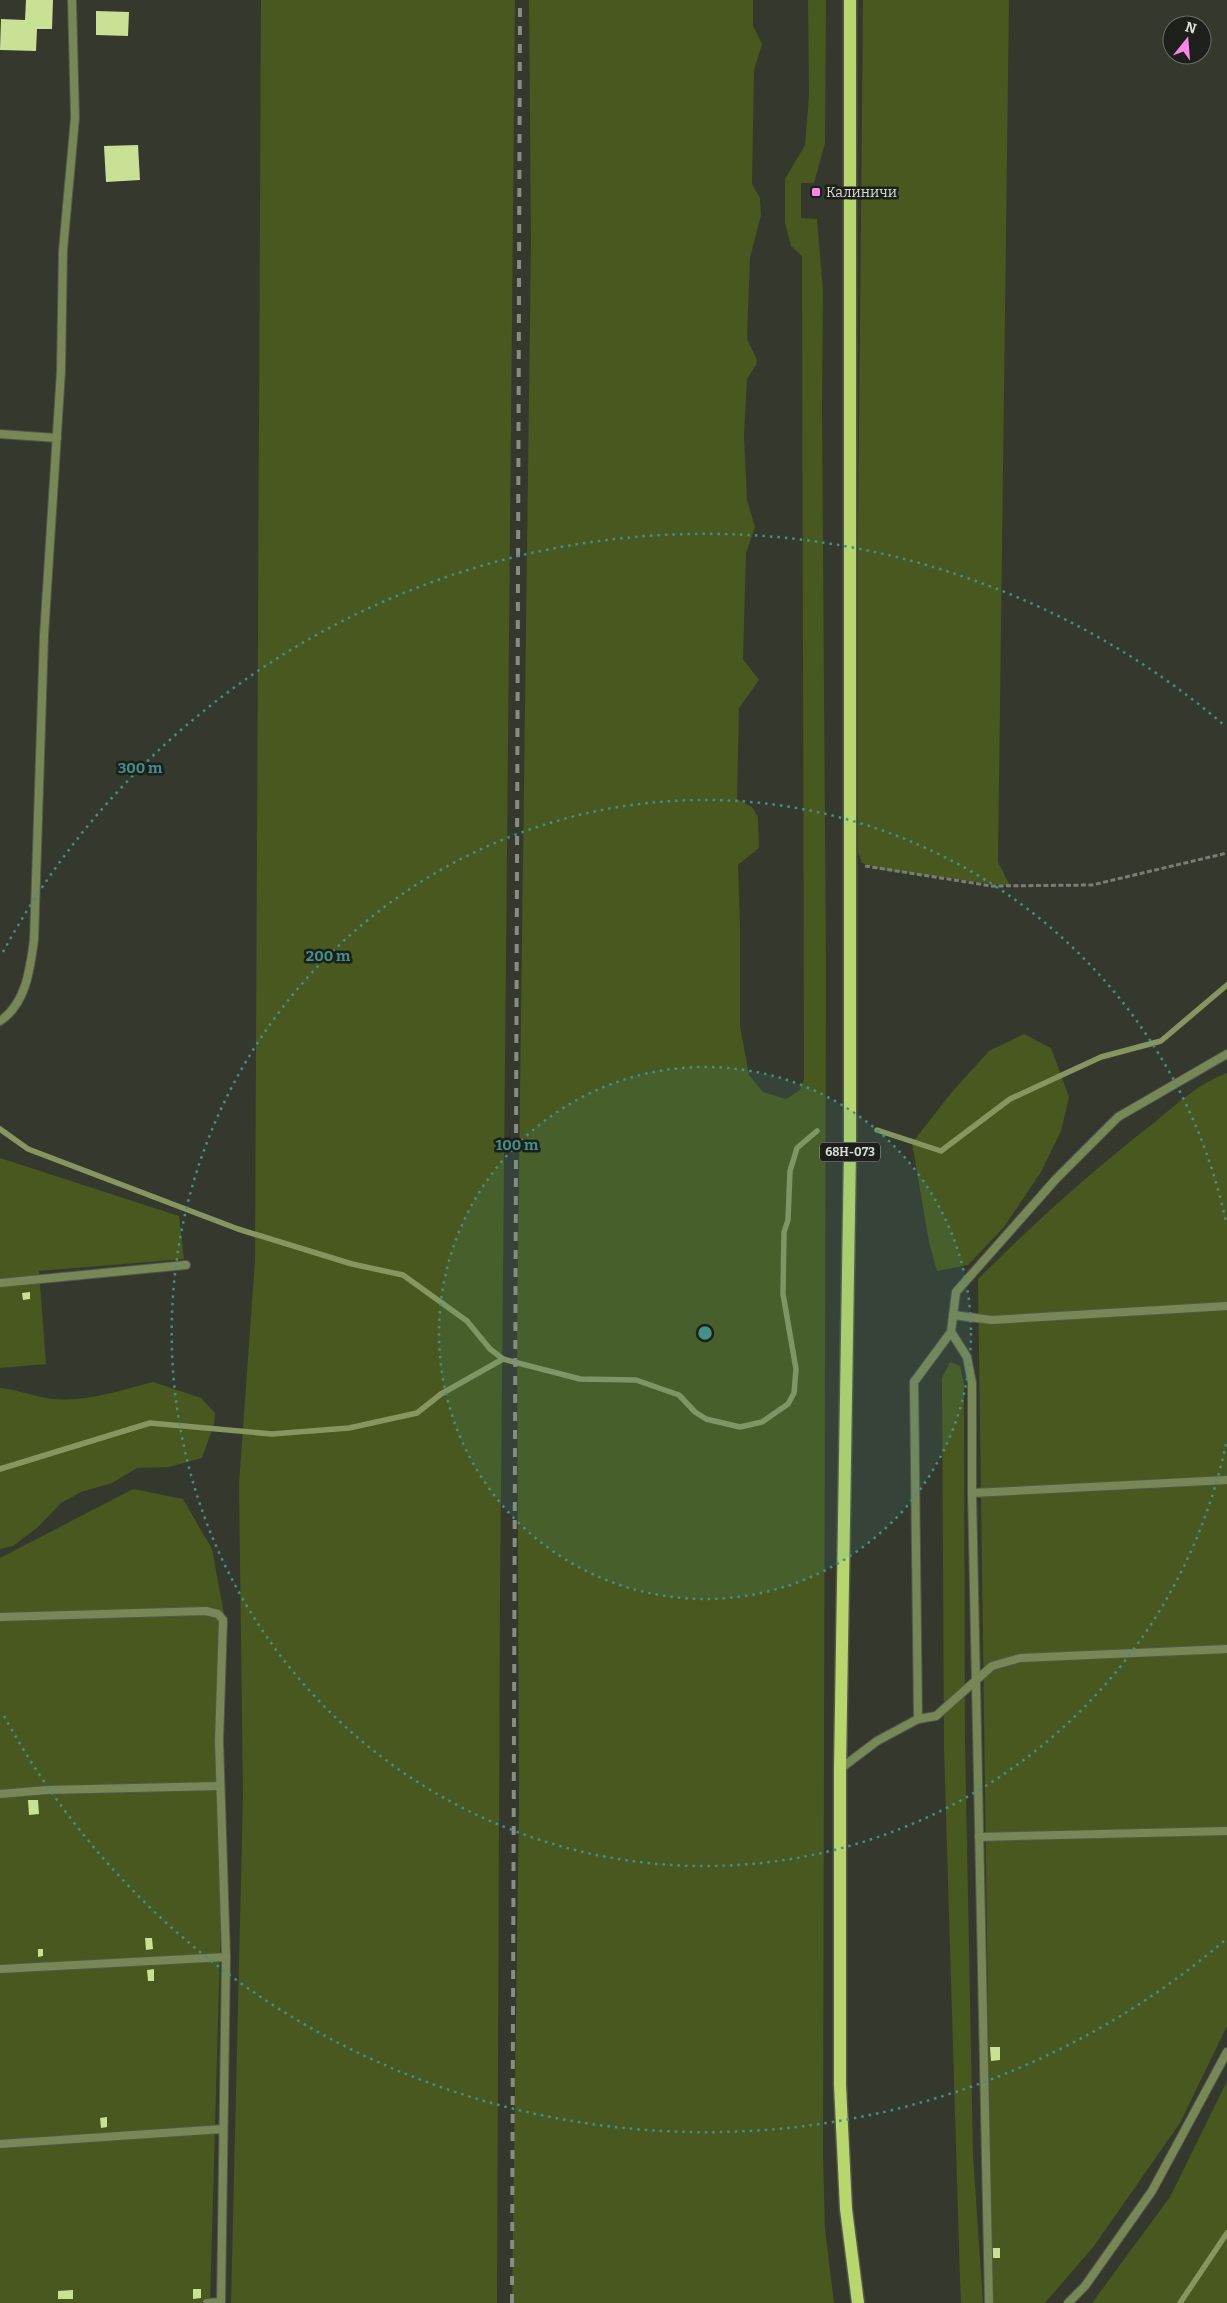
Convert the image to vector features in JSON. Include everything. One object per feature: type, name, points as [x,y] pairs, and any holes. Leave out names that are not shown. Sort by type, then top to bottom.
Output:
[{"type":"main road","name":"68Н-073","points":[[850,0],[850,1150],[840,1769],[842,2150],[846,2209],[858,2303]]},
{"type":"lane","points":[[0,1021],[11,1014],[28,979],[34,940],[44,636],[61,371],[63,250],[75,118],[72,0]]},
{"type":"lane","points":[[0,434],[57,438]]},
{"type":"lane","points":[[918,1719],[914,1382],[952,1332],[956,1292],[1056,1179],[1118,1117],[1227,1054]]},
{"type":"lane","points":[[0,1283],[186,1265]]},
{"type":"lane","points":[[953,1315],[992,1320],[1227,1306]]},
{"type":"lane","points":[[952,1332],[967,1357],[972,1383],[972,1493],[989,2303]]},
{"type":"lane","points":[[972,1493],[1227,1480]]},
{"type":"lane","points":[[0,1617],[206,1611],[218,1614],[223,1620],[219,1741],[226,1957],[221,2302],[207,2303]]},
{"type":"lane","points":[[840,1769],[877,1741],[918,1719],[936,1716],[992,1666],[1020,1658],[1227,1649]]},
{"type":"lane","points":[[0,1794],[48,1790],[220,1786]]},
{"type":"lane","points":[[979,1837],[1227,1831]]},
{"type":"lane","points":[[0,1969],[226,1957]]},
{"type":"lane","points":[[1068,2303],[1084,2286],[1152,2191],[1227,2052]]},
{"type":"lane","points":[[0,2144],[223,2129]]},
{"type":"path","points":[[849,864],[992,886],[1092,885],[1227,853]]},
{"type":"green space","points":[[261,0],[515,0],[500,1597],[497,2303],[231,2303],[243,1794],[239,1484],[255,1260]]},
{"type":"green space","points":[[529,0],[753,0],[753,26],[762,44],[754,70],[752,184],[760,198],[761,215],[750,258],[747,339],[757,360],[747,379],[744,436],[747,500],[755,527],[746,553],[743,659],[759,680],[739,708],[737,799],[752,807],[758,817],[759,848],[738,865],[740,1026],[749,1075],[763,1092],[786,1099],[800,1090],[804,1079],[802,256],[791,246],[785,223],[785,179],[805,145],[809,96],[808,0],[826,0],[825,143],[814,183],[801,183],[801,218],[817,219],[823,291],[822,408],[826,966],[823,2156],[825,2229],[834,2303],[512,2303],[519,1801],[517,1325],[531,241]]},
{"type":"green space","points":[[863,0],[1009,0],[998,862],[1010,886],[882,870],[862,863],[858,851],[858,536]]},
{"type":"green space","points":[[1024,1034],[1051,1048],[1069,1097],[1061,1131],[1041,1172],[1004,1227],[968,1265],[937,1271],[929,1242],[912,1143],[952,1092],[989,1051]]},
{"type":"green space","points":[[1227,1073],[1227,2026],[1180,2123],[1094,2246],[1045,2303],[992,2303],[978,1279],[1042,1217],[1109,1159],[1189,1094],[1207,1082]]},
{"type":"green space","points":[[0,1158],[179,1216],[184,1259],[39,1271],[46,1364],[0,1368]]},
{"type":"green space","points":[[950,1362],[960,1366],[964,1384],[965,1741],[973,2155],[983,2303],[961,2303],[960,2280],[944,1748],[942,1378]]},
{"type":"green space","points":[[153,1382],[201,1398],[215,1413],[214,1424],[202,1458],[169,1467],[137,1468],[112,1483],[81,1492],[61,1503],[38,1527],[13,1546],[0,1549],[0,1388],[47,1398],[79,1399],[104,1395]]},
{"type":"green space","points":[[133,1489],[183,1499],[212,1549],[225,1619],[220,1952],[210,2303],[0,2303],[0,1558]]},
{"type":"green space","points":[[1227,2081],[1227,2303],[1092,2303],[1170,2197]]},
{"type":"building","points":[[26,0],[53,0],[52,29],[37,29],[36,51],[0,50],[1,19],[25,20]]},
{"type":"building","points":[[96,11],[129,12],[128,36],[96,35]]},
{"type":"building","points":[[138,145],[140,180],[106,182],[104,146]]},
{"type":"building","points":[[30,1292],[30,1299],[23,1300],[22,1293]]},
{"type":"building","points":[[28,1800],[38,1800],[39,1814],[29,1815]]},
{"type":"building","points":[[145,1938],[152,1938],[153,1949],[146,1950]]},
{"type":"building","points":[[38,1949],[43,1949],[43,1956],[38,1957]]},
{"type":"building","points":[[154,1969],[154,1981],[148,1981],[147,1970]]},
{"type":"building","points":[[990,2047],[1000,2047],[1000,2060],[991,2061]]},
{"type":"building","points":[[107,2117],[107,2127],[101,2128],[100,2118]]},
{"type":"building","points":[[992,2248],[1000,2248],[1000,2258],[993,2258]]},
{"type":"building","points":[[193,2289],[201,2289],[201,2298],[193,2299]]},
{"type":"building","points":[[73,2290],[73,2299],[58,2299],[58,2291]]},
{"type":"waterway","points":[[877,1130],[941,1151],[1010,1099],[1101,1057],[1161,1041],[1227,985]]},
{"type":"waterway","points":[[0,1129],[28,1149],[238,1229],[352,1264],[403,1275],[467,1321],[490,1349],[503,1359],[580,1379],[636,1380],[679,1395],[695,1412],[706,1419],[740,1427],[762,1422],[788,1404],[794,1393],[796,1369],[783,1294],[784,1232],[788,1220],[790,1171],[797,1148],[817,1131]]},
{"type":"waterway","points":[[0,1469],[150,1423],[272,1434],[349,1428],[417,1413],[441,1394],[503,1359]]},
{"type":"waterway","points":[[1180,2303],[1227,2233]]},
{"type":"railway","points":[[512,2303],[520,0]]},
{"type":"place","name":"Калиничи","points":[[816,192]]}]
